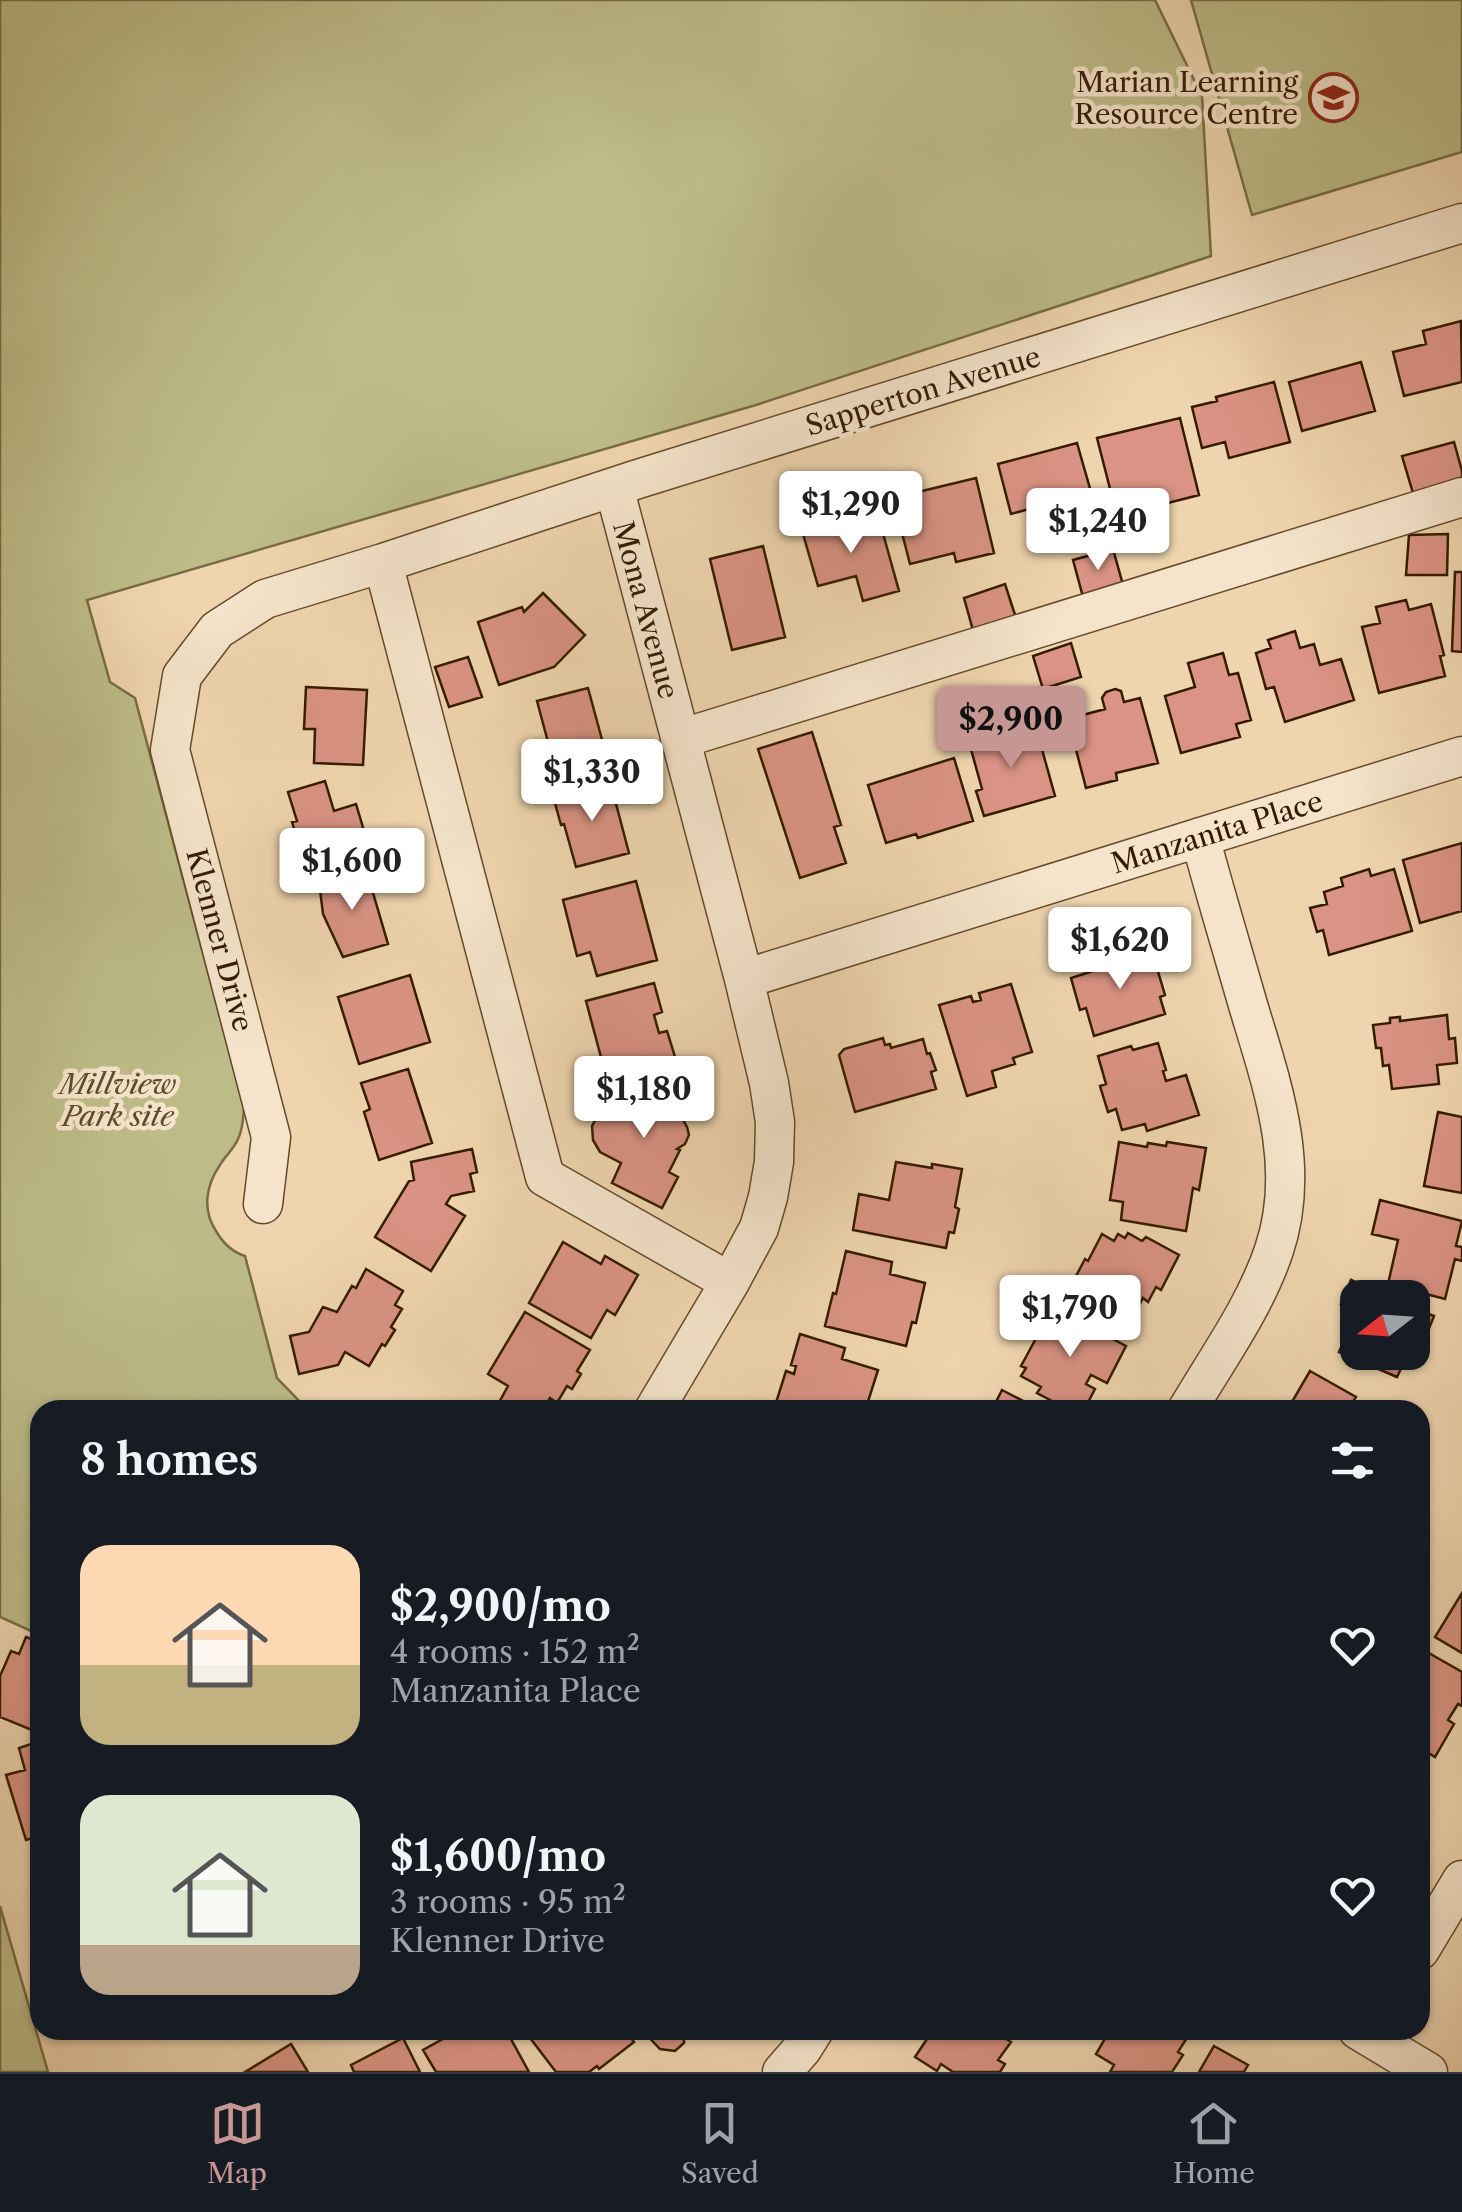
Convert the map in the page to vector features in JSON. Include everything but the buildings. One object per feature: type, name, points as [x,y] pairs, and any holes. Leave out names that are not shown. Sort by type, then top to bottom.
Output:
[{"type":"street","name":"Sapperton Avenue","points":[[182,676],[217,630],[265,599],[1462,223]]},
{"type":"street","name":"Mona Avenue","points":[[614,488],[744,979],[770,1083],[775,1122],[774,1162],[759,1228],[660,1400]]},
{"type":"street","points":[[680,738],[1462,497]]},
{"type":"street","points":[[382,563],[545,1177],[730,1282]]},
{"type":"street","name":"Klenner Drive","points":[[182,676],[170,750],[271,1137],[263,1204]]},
{"type":"street","name":"Manzanita Place","points":[[744,979],[1462,756]]},
{"type":"street","points":[[1193,1400],[1260,1286],[1276,1247],[1284,1206],[1286,1160],[1280,1112],[1200,837]]},
{"type":"street","points":[[1430,1933],[1462,1880]]},
{"type":"street","points":[[782,2072],[808,2040]]},
{"type":"street","points":[[1378,2040],[1428,2072]]},
{"type":"green space","name":"Millview Park site","points":[[0,0],[1155,0],[1202,96],[1211,256],[756,405],[87,600],[110,682],[135,698],[244,1108],[238,1139],[212,1181],[209,1215],[225,1243],[245,1256],[277,1378],[298,1400],[30,1400],[30,1630],[0,1617]]},
{"type":"green space","name":"Marian Learning Resource Centre","points":[[1191,0],[1462,0],[1462,152],[1252,215]]},
{"type":"green space","points":[[0,1906],[30,2010],[30,2040],[39,2040],[48,2072],[0,2072]]},
{"type":"place","name":"Marian Learning Resource Centre","points":[[1333,98]]}]
